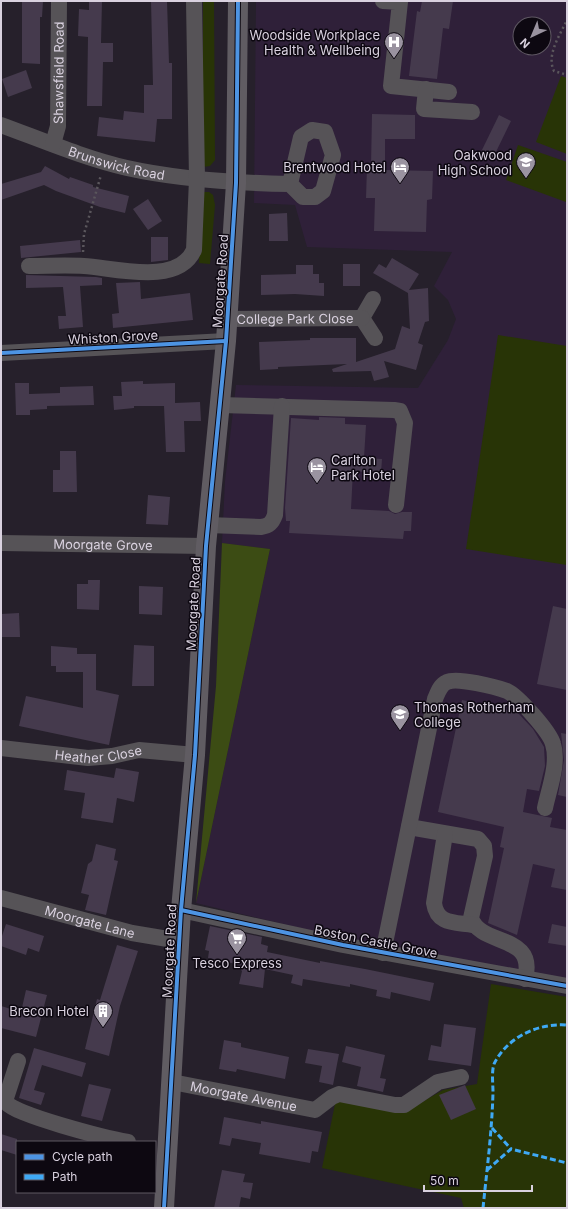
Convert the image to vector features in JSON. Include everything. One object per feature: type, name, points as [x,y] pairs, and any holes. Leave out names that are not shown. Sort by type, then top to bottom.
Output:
[{"type":"main road","name":"Moorgate Road","points":[[164,1208],[162,1147],[172,1082],[182,910],[195,755],[206,546],[228,319],[236,183],[238,1]]},
{"type":"street","name":"Shawsfield Road","points":[[53,144],[58,126],[59,1]]},
{"type":"street","points":[[29,266],[83,266],[150,272],[174,269],[190,260],[194,250],[197,179],[194,1]]},
{"type":"street","points":[[383,1],[400,2],[391,86],[449,92]]},
{"type":"street","points":[[426,90],[424,109],[472,112]]},
{"type":"street","name":"Brunswick Road","points":[[1,125],[104,162],[150,172],[236,183],[290,184]]},
{"type":"street","name":"College Park Close","points":[[362,318],[373,300]]},
{"type":"street","name":"College Park Close","points":[[228,319],[362,318]]},
{"type":"street","name":"College Park Close","points":[[362,318],[375,338]]},
{"type":"street","name":"Whiston Grove","points":[[1,354],[226,341]]},
{"type":"street","points":[[220,405],[394,410],[400,412],[405,424],[396,505]]},
{"type":"street","points":[[208,525],[261,527],[268,526],[272,522],[275,516],[282,406]]},
{"type":"street","name":"Moorgate Grove","points":[[1,542],[206,546]]},
{"type":"street","points":[[384,953],[435,699],[440,688],[447,682],[459,679],[508,692],[525,706],[542,725],[553,744],[555,760],[545,808]]},
{"type":"street","name":"Heather Close","points":[[1,748],[88,758],[112,756],[139,750],[195,755]]},
{"type":"street","points":[[409,827],[478,839],[484,846],[485,856],[471,918],[473,925]]},
{"type":"street","points":[[445,834],[434,903],[435,912],[441,918],[473,925],[481,931],[513,944],[526,959],[528,967],[525,979]]},
{"type":"street","name":"Moorgate Lane","points":[[1,898],[132,933],[180,941]]},
{"type":"street","name":"Boston Castle Grove","points":[[182,910],[384,953],[567,986]]},
{"type":"street","points":[[18,1061],[5,1101],[7,1104],[99,1139],[118,1141]]},
{"type":"street","name":"Moorgate Avenue","points":[[172,1082],[315,1110],[332,1097],[339,1094],[395,1105],[404,1105],[438,1082],[462,1077]]},
{"type":"path","points":[[564,74],[554,71],[551,65],[552,52],[567,20]]},
{"type":"path","points":[[83,266],[84,234],[104,162]]},
{"type":"shaded area","points":[[256,1],[567,1],[567,979],[346,939],[196,903],[270,549],[222,543],[225,481],[236,385],[418,388],[448,340],[456,319],[448,300],[434,286],[452,252],[307,247],[295,205],[254,203]]},
{"type":"green space","points":[[203,1],[214,1],[215,160],[210,166],[203,167]]},
{"type":"green space","points":[[561,76],[567,78],[567,154],[536,142]]},
{"type":"green space","points":[[518,145],[567,162],[566,202],[506,180]]},
{"type":"green space","points":[[202,192],[209,192],[213,195],[215,205],[210,264],[199,263]]},
{"type":"green space","points":[[498,335],[567,346],[567,565],[466,549]]},
{"type":"green space","points":[[222,543],[270,549],[196,903],[216,686]]},
{"type":"green space","points":[[491,984],[567,997],[567,1208],[464,1208],[461,1198],[322,1168],[336,1099],[405,1112],[443,1090],[477,1084]]},
{"type":"building","points":[[22,1],[43,1],[42,17],[40,17],[40,64],[22,63]]},
{"type":"building","points":[[89,1],[102,1],[101,43],[113,43],[113,62],[103,62],[102,106],[87,106],[88,37],[78,36],[79,9],[89,10]]},
{"type":"building","points":[[151,1],[167,1],[169,63],[172,63],[172,119],[157,119],[155,142],[97,136],[99,117],[123,120],[124,111],[144,113],[144,85],[153,85]]},
{"type":"building","points":[[422,1],[453,1],[449,29],[443,28],[437,79],[409,76],[417,11],[420,12]]},
{"type":"building","points":[[26,70],[32,88],[8,97],[2,79]]},
{"type":"building","name":"Brentwood Hotel","points":[[372,114],[415,115],[415,139],[385,139],[385,170],[433,171],[432,199],[427,200],[426,232],[374,231],[375,198],[366,198],[367,167],[371,167]]},
{"type":"building","points":[[499,115],[511,121],[493,158],[481,152]]},
{"type":"building","points":[[45,166],[69,179],[70,177],[93,185],[93,187],[129,196],[125,213],[100,207],[44,185],[1,200],[1,184],[41,172]]},
{"type":"building","points":[[148,199],[162,221],[148,230],[133,209]]},
{"type":"building","points":[[287,213],[288,241],[269,241],[269,214]]},
{"type":"building","points":[[151,237],[168,237],[168,260],[151,262]]},
{"type":"building","points":[[80,240],[81,252],[21,258],[20,246]]},
{"type":"building","points":[[392,258],[419,274],[409,290],[428,288],[429,321],[425,322],[418,343],[423,345],[416,370],[384,361],[389,377],[374,381],[371,371],[333,372],[332,369],[347,364],[278,367],[278,369],[260,370],[259,342],[310,340],[310,338],[356,338],[356,362],[395,349],[402,326],[410,329],[408,293],[373,273],[379,264],[386,268]]},
{"type":"building","points":[[343,264],[360,264],[360,286],[343,286]]},
{"type":"building","points":[[296,265],[313,265],[313,274],[319,274],[319,283],[324,283],[324,296],[295,294],[261,295],[261,275],[296,274]]},
{"type":"building","points":[[26,275],[102,278],[102,285],[80,286],[83,327],[59,329],[58,316],[66,316],[63,287],[26,288]]},
{"type":"building","points":[[140,282],[141,299],[190,293],[193,320],[113,328],[112,314],[119,313],[116,283]]},
{"type":"building","points":[[143,381],[143,384],[175,383],[175,403],[200,402],[201,421],[184,421],[185,452],[166,452],[164,406],[134,406],[134,408],[114,410],[113,396],[122,396],[121,382]]},
{"type":"building","points":[[15,383],[29,383],[29,394],[60,393],[60,387],[93,386],[94,405],[47,406],[47,409],[30,410],[30,415],[16,415]]},
{"type":"building","name":"Carlton Park Hotel","points":[[319,417],[345,418],[345,424],[366,425],[364,458],[382,459],[381,473],[353,471],[351,509],[389,511],[395,514],[412,512],[411,531],[404,531],[403,539],[289,533],[290,521],[286,521],[285,508],[291,418],[319,420]]},
{"type":"building","points":[[60,451],[76,451],[77,492],[53,492],[53,470],[60,470]]},
{"type":"building","points":[[148,495],[170,497],[168,525],[146,524]]},
{"type":"building","points":[[88,580],[100,580],[99,610],[77,609],[77,584],[88,584]]},
{"type":"building","points":[[139,586],[163,587],[162,615],[139,614]]},
{"type":"building","points":[[553,606],[567,609],[567,690],[537,684]]},
{"type":"building","points":[[19,613],[20,637],[1,637],[1,614]]},
{"type":"building","points":[[134,645],[154,646],[154,686],[132,686]]},
{"type":"building","points":[[51,646],[77,648],[77,654],[96,654],[96,690],[119,695],[109,745],[19,726],[26,696],[83,708],[83,672],[56,672],[56,666],[51,666]]},
{"type":"building","points":[[462,700],[517,712],[533,729],[544,747],[545,766],[539,791],[527,789],[523,812],[552,818],[550,827],[567,830],[567,890],[551,887],[555,869],[533,864],[517,935],[488,923],[504,848],[500,847],[504,827],[438,812]]},
{"type":"building","points":[[561,733],[567,734],[567,797],[558,795],[564,760]]},
{"type":"building","points":[[116,768],[139,772],[134,802],[117,798],[113,823],[81,818],[85,793],[64,790],[67,770],[114,778]]},
{"type":"building","points":[[96,844],[116,849],[114,860],[118,861],[106,915],[85,910],[89,895],[81,893],[88,864],[92,861]]},
{"type":"building","points":[[6,924],[44,936],[39,952],[28,948],[26,955],[1,946],[1,939]]},
{"type":"building","points":[[552,924],[567,927],[567,946],[548,943]]},
{"type":"building","points":[[210,926],[262,937],[261,944],[268,946],[267,952],[434,983],[430,1001],[391,992],[390,999],[376,996],[377,990],[350,984],[350,987],[303,979],[302,986],[291,983],[293,975],[265,969],[263,988],[239,984],[242,971],[236,964],[208,958],[209,951],[205,950]]},
{"type":"building","points":[[117,945],[138,951],[120,1006],[109,1056],[85,1049],[97,999],[100,1000]]},
{"type":"building","points":[[26,990],[47,995],[36,1037],[1,1028],[1,1006],[21,1012]]},
{"type":"building","points":[[444,1024],[476,1028],[471,1066],[428,1060],[431,1045],[441,1047]]},
{"type":"building","points":[[224,1040],[241,1043],[241,1047],[289,1057],[285,1079],[237,1069],[236,1072],[219,1069]]},
{"type":"building","points":[[346,1046],[385,1055],[380,1078],[386,1079],[383,1092],[357,1086],[361,1067],[342,1062]]},
{"type":"building","points":[[34,1048],[86,1063],[82,1077],[42,1065],[34,1090],[45,1093],[41,1105],[19,1098]]},
{"type":"building","points":[[308,1049],[339,1054],[333,1085],[319,1082],[322,1066],[305,1063]]},
{"type":"building","points":[[89,1084],[111,1089],[102,1121],[81,1116]]},
{"type":"building","points":[[465,1085],[476,1109],[451,1120],[439,1095]]},
{"type":"building","points":[[224,1117],[261,1124],[261,1121],[322,1132],[318,1152],[312,1151],[310,1163],[259,1154],[261,1143],[232,1138],[230,1146],[219,1144]]},
{"type":"building","points":[[1,1134],[17,1139],[16,1155],[1,1150]]},
{"type":"building","points":[[222,1170],[245,1174],[243,1182],[253,1183],[250,1199],[241,1197],[239,1208],[214,1208]]},
{"type":"marked path","points":[[483,1208],[492,1121],[493,1072],[495,1062],[508,1045],[526,1033],[546,1026],[567,1025]]},
{"type":"marked path","points":[[492,1128],[511,1149]]},
{"type":"marked path","points":[[487,1170],[511,1149],[567,1163]]},
{"type":"cycle path","points":[[164,1208],[181,910],[195,755],[206,546],[226,341],[236,183],[238,1]]},
{"type":"cycle path","points":[[1,353],[226,341]]},
{"type":"cycle path","points":[[181,910],[343,945],[567,986]]},
{"type":"place","name":"Woodside Workplace Health & Wellbeing","points":[[394,59]]},
{"type":"place","name":"Oakwood High School","points":[[526,179]]},
{"type":"place","name":"Brentwood Hotel","points":[[400,184]]},
{"type":"place","name":"Carlton Park Hotel","points":[[317,484]]},
{"type":"place","name":"Thomas Rotherham College","points":[[400,731]]},
{"type":"place","name":"Tesco Express","points":[[237,955]]},
{"type":"place","name":"Brecon Hotel","points":[[103,1028]]}]
